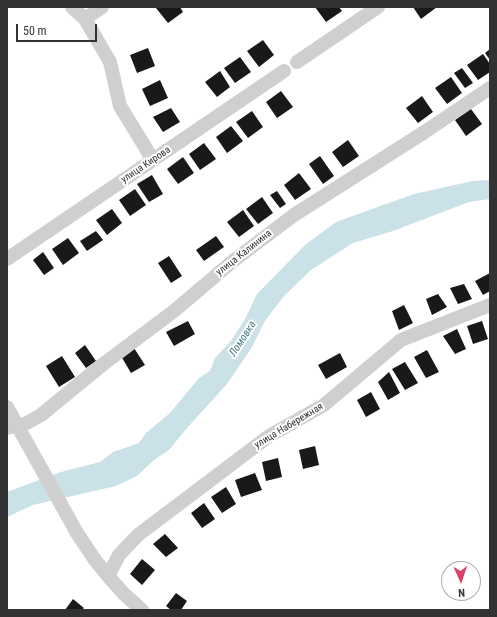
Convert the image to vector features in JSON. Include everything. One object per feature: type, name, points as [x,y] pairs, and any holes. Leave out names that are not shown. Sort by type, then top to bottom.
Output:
[{"type":"street","points":[[72,7],[85,19],[110,62],[120,106],[153,160]]},
{"type":"street","points":[[85,19],[102,7]]},
{"type":"street","points":[[297,62],[378,7]]},
{"type":"street","name":"улица Кирова","points":[[7,258],[284,71]]},
{"type":"street","name":"улица Калинина","points":[[7,428],[25,424],[41,415],[102,365],[174,311],[233,261],[294,215],[423,133],[490,88]]},
{"type":"street","name":"улица Набережная","points":[[108,576],[119,555],[138,535],[269,436],[324,405],[401,340],[490,305]]},
{"type":"street","points":[[7,406],[77,533],[108,576],[124,594],[142,610]]},
{"type":"water","name":"Ломовка","points":[[490,180],[490,199],[469,202],[393,231],[353,243],[311,270],[284,296],[265,321],[252,347],[227,384],[169,450],[154,460],[137,476],[116,486],[33,505],[7,517],[7,492],[61,472],[100,462],[113,452],[139,443],[146,433],[170,413],[199,378],[210,371],[215,358],[231,341],[245,319],[257,294],[305,245],[336,222],[414,194],[473,181]]},
{"type":"building","points":[[180,7],[183,12],[168,23],[156,8]]},
{"type":"building","points":[[315,7],[339,7],[342,11],[326,22]]},
{"type":"building","points":[[413,7],[437,7],[421,19]]},
{"type":"building","points":[[263,40],[274,55],[259,67],[247,51]]},
{"type":"building","points":[[148,48],[155,66],[137,73],[130,55]]},
{"type":"building","points":[[490,49],[490,60],[485,53]]},
{"type":"building","points":[[483,54],[490,64],[490,72],[478,80],[467,65]]},
{"type":"building","points":[[240,57],[251,72],[235,83],[224,68]]},
{"type":"building","points":[[462,68],[473,83],[465,88],[454,73]]},
{"type":"building","points":[[220,71],[230,87],[217,97],[205,82]]},
{"type":"building","points":[[451,77],[462,93],[447,104],[435,88]]},
{"type":"building","points":[[160,80],[168,98],[150,106],[142,89]]},
{"type":"building","points":[[281,91],[293,107],[277,118],[266,102]]},
{"type":"building","points":[[422,96],[433,112],[418,123],[406,108]]},
{"type":"building","points":[[171,108],[180,122],[163,132],[153,117]]},
{"type":"building","points":[[471,109],[482,124],[466,136],[455,120]]},
{"type":"building","points":[[252,111],[263,127],[248,138],[236,122]]},
{"type":"building","points":[[231,126],[243,141],[227,153],[216,137]]},
{"type":"building","points":[[348,140],[359,156],[343,167],[332,152]]},
{"type":"building","points":[[204,143],[216,159],[200,170],[189,154]]},
{"type":"building","points":[[320,156],[334,176],[323,184],[309,164]]},
{"type":"building","points":[[183,157],[194,173],[178,184],[167,169]]},
{"type":"building","points":[[299,173],[311,189],[295,200],[284,185]]},
{"type":"building","points":[[152,175],[163,194],[149,202],[137,184]]},
{"type":"building","points":[[135,189],[146,205],[130,216],[119,200]]},
{"type":"building","points":[[277,191],[286,204],[280,208],[270,195]]},
{"type":"building","points":[[262,197],[273,213],[258,224],[246,209]]},
{"type":"building","points":[[112,209],[122,223],[107,235],[96,220]]},
{"type":"building","points":[[243,210],[254,226],[239,237],[227,222]]},
{"type":"building","points":[[96,231],[103,240],[87,251],[80,241]]},
{"type":"building","points":[[216,236],[224,247],[204,261],[196,250]]},
{"type":"building","points":[[68,238],[79,253],[63,265],[52,249]]},
{"type":"building","points":[[43,252],[54,268],[44,275],[33,260]]},
{"type":"building","points":[[169,256],[182,276],[171,283],[158,263]]},
{"type":"building","points":[[490,273],[490,291],[483,295],[475,281]]},
{"type":"building","points":[[464,284],[472,299],[458,304],[450,288]]},
{"type":"building","points":[[438,294],[447,307],[432,315],[426,299]]},
{"type":"building","points":[[404,305],[413,323],[399,330],[392,311]]},
{"type":"building","points":[[188,321],[195,334],[174,346],[166,332]]},
{"type":"building","points":[[482,321],[488,339],[473,344],[467,326]]},
{"type":"building","points":[[457,329],[466,349],[455,354],[443,336]]},
{"type":"building","points":[[85,345],[96,361],[86,368],[75,353]]},
{"type":"building","points":[[134,348],[145,365],[131,373],[121,356]]},
{"type":"building","points":[[427,350],[439,372],[426,378],[414,357]]},
{"type":"building","points":[[340,353],[347,367],[326,379],[318,365]]},
{"type":"building","points":[[62,356],[75,377],[59,387],[46,366]]},
{"type":"building","points":[[405,362],[418,383],[405,390],[392,369]]},
{"type":"building","points":[[389,372],[400,393],[388,400],[378,382]]},
{"type":"building","points":[[371,392],[380,409],[366,417],[357,400]]},
{"type":"building","points":[[315,446],[319,465],[303,469],[299,450]]},
{"type":"building","points":[[278,458],[282,477],[266,481],[262,462]]},
{"type":"building","points":[[255,473],[262,490],[241,497],[235,480]]},
{"type":"building","points":[[226,487],[236,504],[222,513],[211,497]]},
{"type":"building","points":[[204,503],[215,519],[202,528],[191,513]]},
{"type":"building","points":[[165,534],[178,548],[166,557],[153,544]]},
{"type":"building","points":[[142,559],[155,570],[142,585],[130,574]]},
{"type":"building","points":[[176,593],[187,601],[181,610],[171,610],[166,606]]},
{"type":"building","points":[[73,599],[84,608],[82,610],[65,610]]}]
